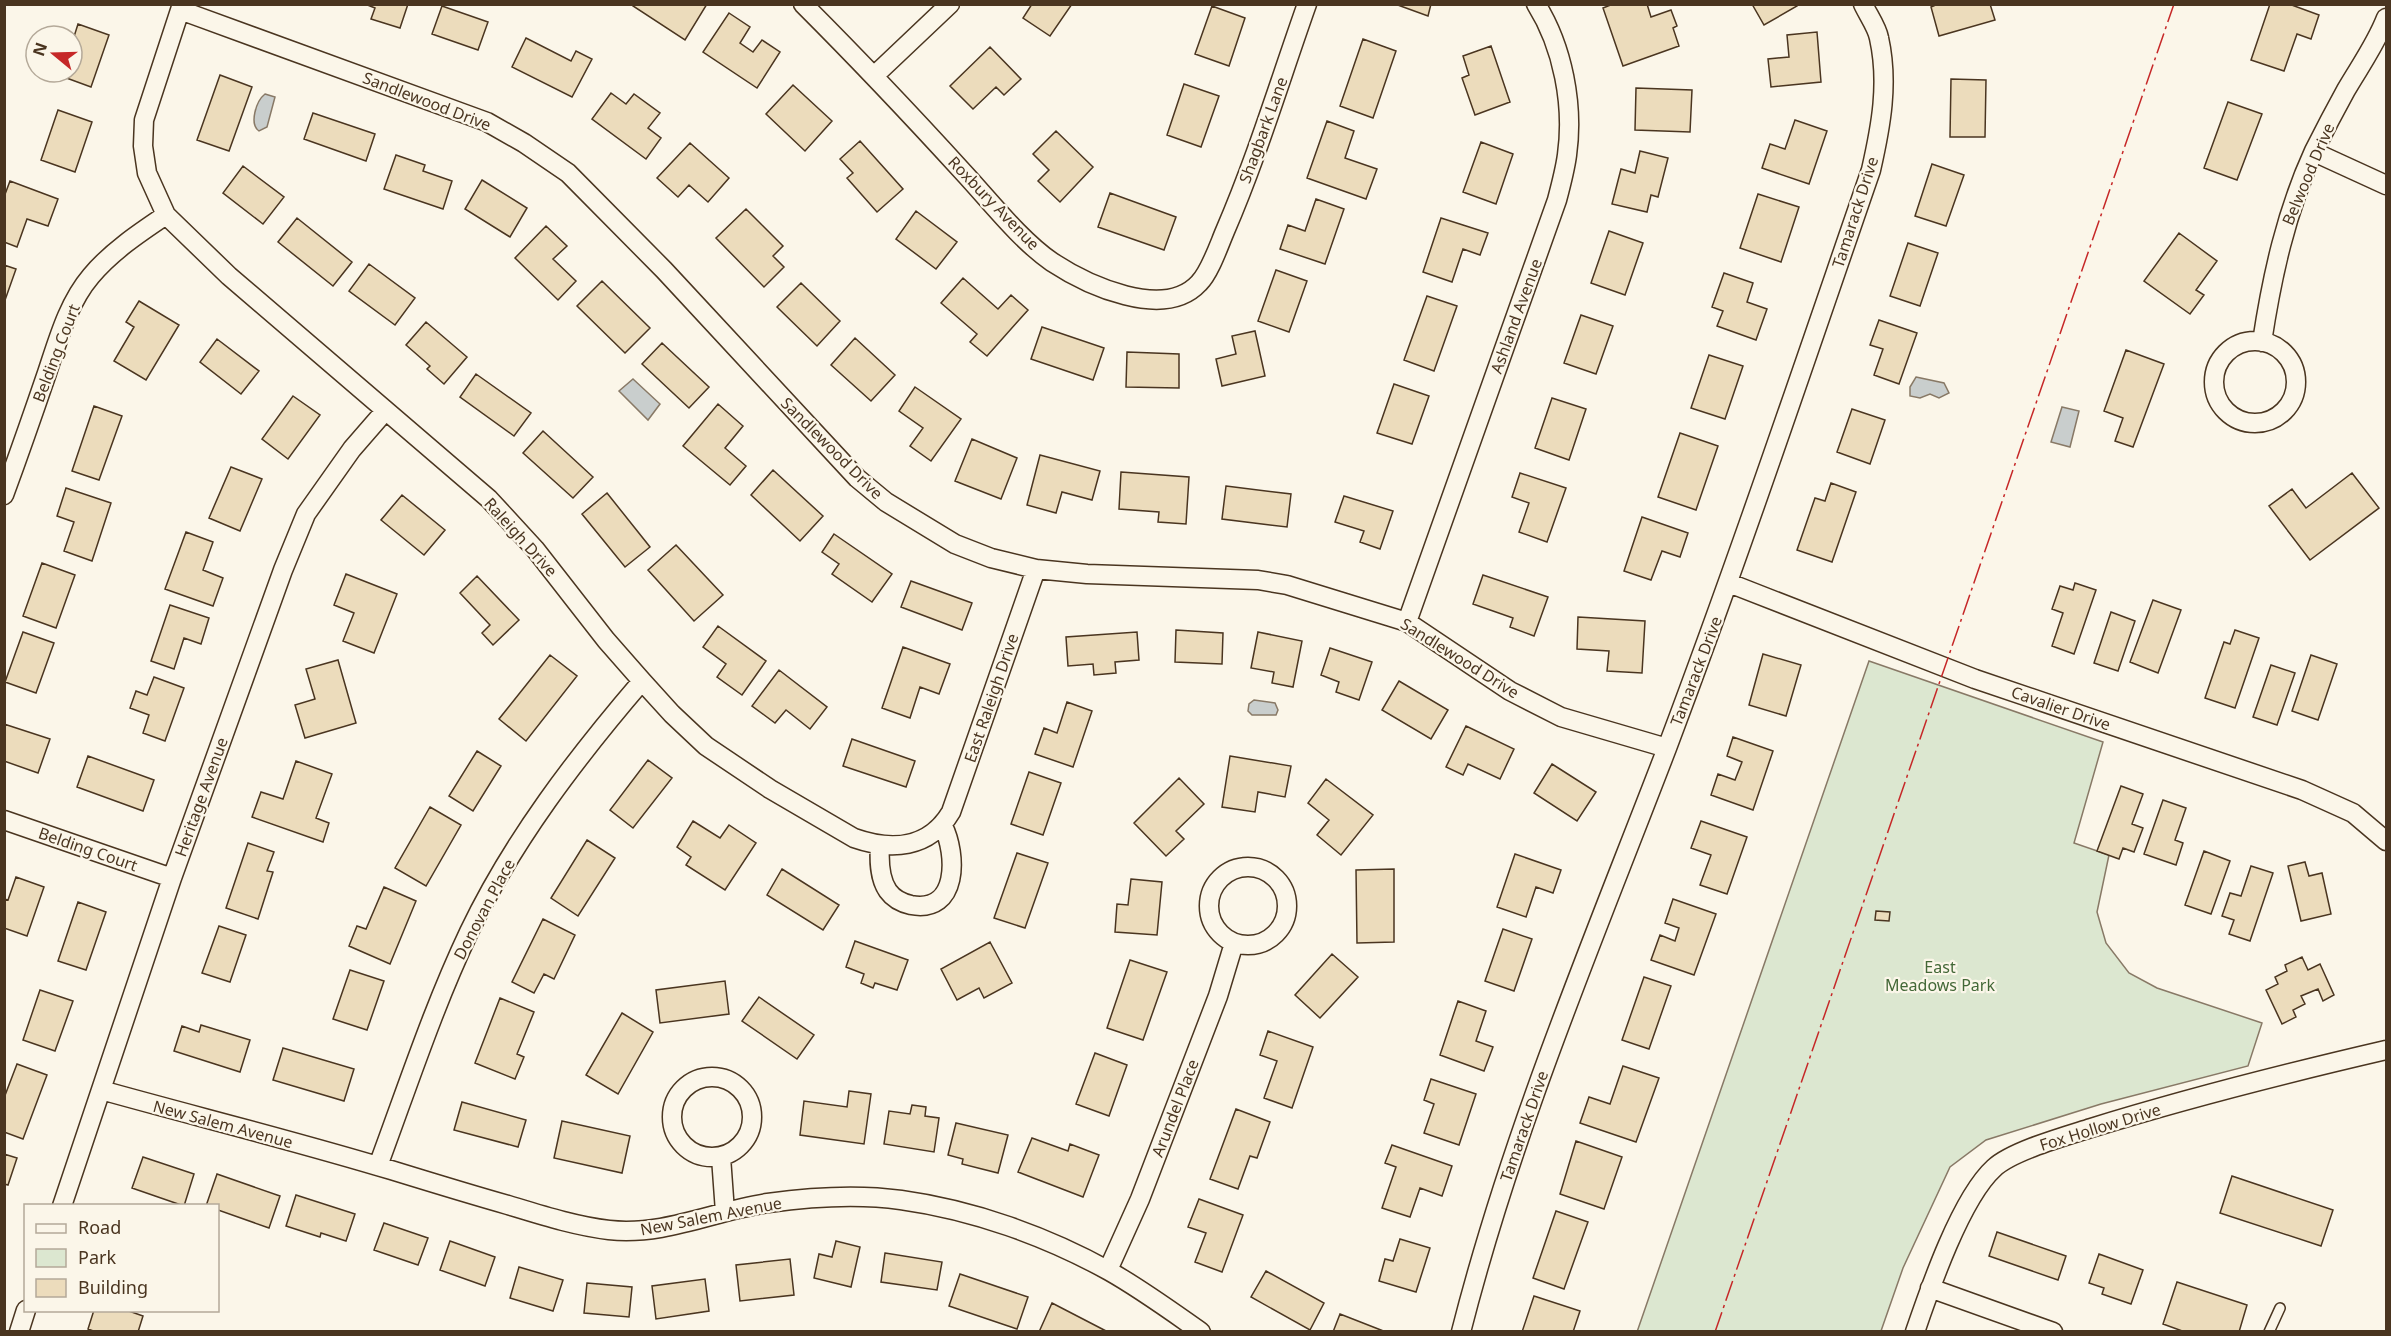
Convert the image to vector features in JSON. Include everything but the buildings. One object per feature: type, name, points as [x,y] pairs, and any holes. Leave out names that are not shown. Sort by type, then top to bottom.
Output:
[{"type":"street","name":"Roxbury Avenue","points":[[803,4],[874,76],[1020,233],[1051,261],[1085,281],[1128,297],[1151,300],[1176,298],[1199,284],[1215,254]]},
{"type":"street","points":[[874,76],[950,4]]},
{"type":"street","name":"Shagbark Lane","points":[[1215,254],[1234,209],[1307,4]]},
{"type":"street","name":"Ashland Avenue","points":[[1407,622],[1557,200],[1568,154],[1569,109],[1561,59],[1536,4]]},
{"type":"street","name":"Tamarack Drive","points":[[1461,1332],[1478,1264],[1520,1132],[1729,583],[1871,170],[1882,124],[1884,90],[1879,36],[1863,4]]},
{"type":"street","points":[[166,215],[147,173],[143,146],[144,120],[181,7]]},
{"type":"street","name":"Sandlewood Drive","points":[[181,7],[487,122],[524,143],[568,173],[664,270],[857,478],[886,502],[955,544],[991,558],[1036,569],[1087,574],[1258,580],[1287,585],[1407,622],[1492,679],[1561,717],[1667,748]]},
{"type":"street","name":"Belwood Drive","points":[[2262,342],[2270,289],[2285,226],[2314,152],[2346,91],[2379,36],[2386,18]]},
{"type":"street","points":[[2314,152],[2386,185]]},
{"type":"street","name":"Raleigh Drive","points":[[166,215],[229,276],[489,499],[535,549],[642,681],[706,746],[770,789],[854,838],[880,845],[911,844],[928,837],[943,826]]},
{"type":"street","name":"Belding Court","points":[[4,495],[57,342],[81,290],[90,277],[112,255],[137,234],[166,215]]},
{"type":"street","points":[[2252,341],[2262,342],[2281,351],[2288,358],[2296,378],[2295,389],[2286,408],[2278,415],[2269,420],[2248,422],[2238,419],[2222,405],[2217,396],[2215,375],[2224,356],[2232,349],[2252,341]]},
{"type":"street","name":"Heritage Avenue","points":[[63,1204],[172,878],[283,570],[306,514],[351,448],[385,411]]},
{"type":"street","name":"East Raleigh Drive","points":[[943,826],[951,812],[1036,569]]},
{"type":"street","name":"Cavalier Drive","points":[[1729,583],[1975,679],[2302,790],[2353,813],[2386,841]]},
{"type":"street","name":"Donovan Place","points":[[378,1166],[438,1003],[471,930],[521,839],[578,758],[642,681]]},
{"type":"street","name":"Belding Court","points":[[4,820],[172,878]]},
{"type":"street","points":[[880,845],[879,863],[888,890],[905,904],[920,905],[937,900],[950,883],[953,859],[950,840],[943,826]]},
{"type":"street","points":[[1251,867],[1261,869],[1270,874],[1283,890],[1287,910],[1284,920],[1273,936],[1264,942],[1254,945],[1234,943],[1225,938],[1212,922],[1209,913],[1211,892],[1216,883],[1231,870],[1251,867]]},
{"type":"street","name":"Arundel Place","points":[[1108,1270],[1140,1199],[1218,996],[1234,943]]},
{"type":"street","name":"Fox Hollow Drive","points":[[1915,1332],[1930,1288],[1961,1217],[1995,1167],[2050,1140],[2302,1069],[2386,1050]]},
{"type":"street","points":[[704,1078],[724,1078],[734,1083],[742,1090],[752,1108],[753,1119],[746,1139],[740,1147],[721,1157],[711,1158],[691,1152],[682,1145],[673,1126],[672,1116],[678,1096],[685,1088],[704,1078]]},
{"type":"street","name":"New Salem Avenue","points":[[101,1090],[378,1166],[540,1215],[610,1230],[638,1231],[662,1228],[695,1222],[725,1212],[766,1203],[807,1199],[854,1197],[899,1200],[968,1214],[1055,1245],[1108,1270],[1201,1332]]},
{"type":"street","points":[[721,1157],[725,1212]]},
{"type":"street","points":[[1930,1288],[2053,1332]]},
{"type":"street","points":[[19,1332],[26,1312]]},
{"type":"lane","points":[[2269,1332],[2280,1308]]},
{"type":"green space","name":"East Meadows Park","points":[[1869,661],[2103,742],[2074,843],[2109,855],[2097,912],[2106,943],[2129,973],[2157,988],[2262,1023],[2248,1066],[2101,1104],[1986,1140],[1950,1167],[1903,1268],[1881,1331],[1637,1332]]},
{"type":"shaded area","points":[[265,94],[275,97],[267,127],[259,131],[254,118],[259,102]]},
{"type":"shaded area","points":[[1916,377],[1944,383],[1949,393],[1939,398],[1930,394],[1920,398],[1910,396],[1910,387]]},
{"type":"shaded area","points":[[633,379],[660,404],[648,420],[619,391]]},
{"type":"shaded area","points":[[2062,407],[2079,411],[2070,447],[2051,442]]},
{"type":"shaded area","points":[[1254,700],[1275,703],[1278,710],[1276,715],[1252,715],[1248,711],[1249,704]]},
{"type":"power","points":[[1715,1332],[2174,4]]}]
